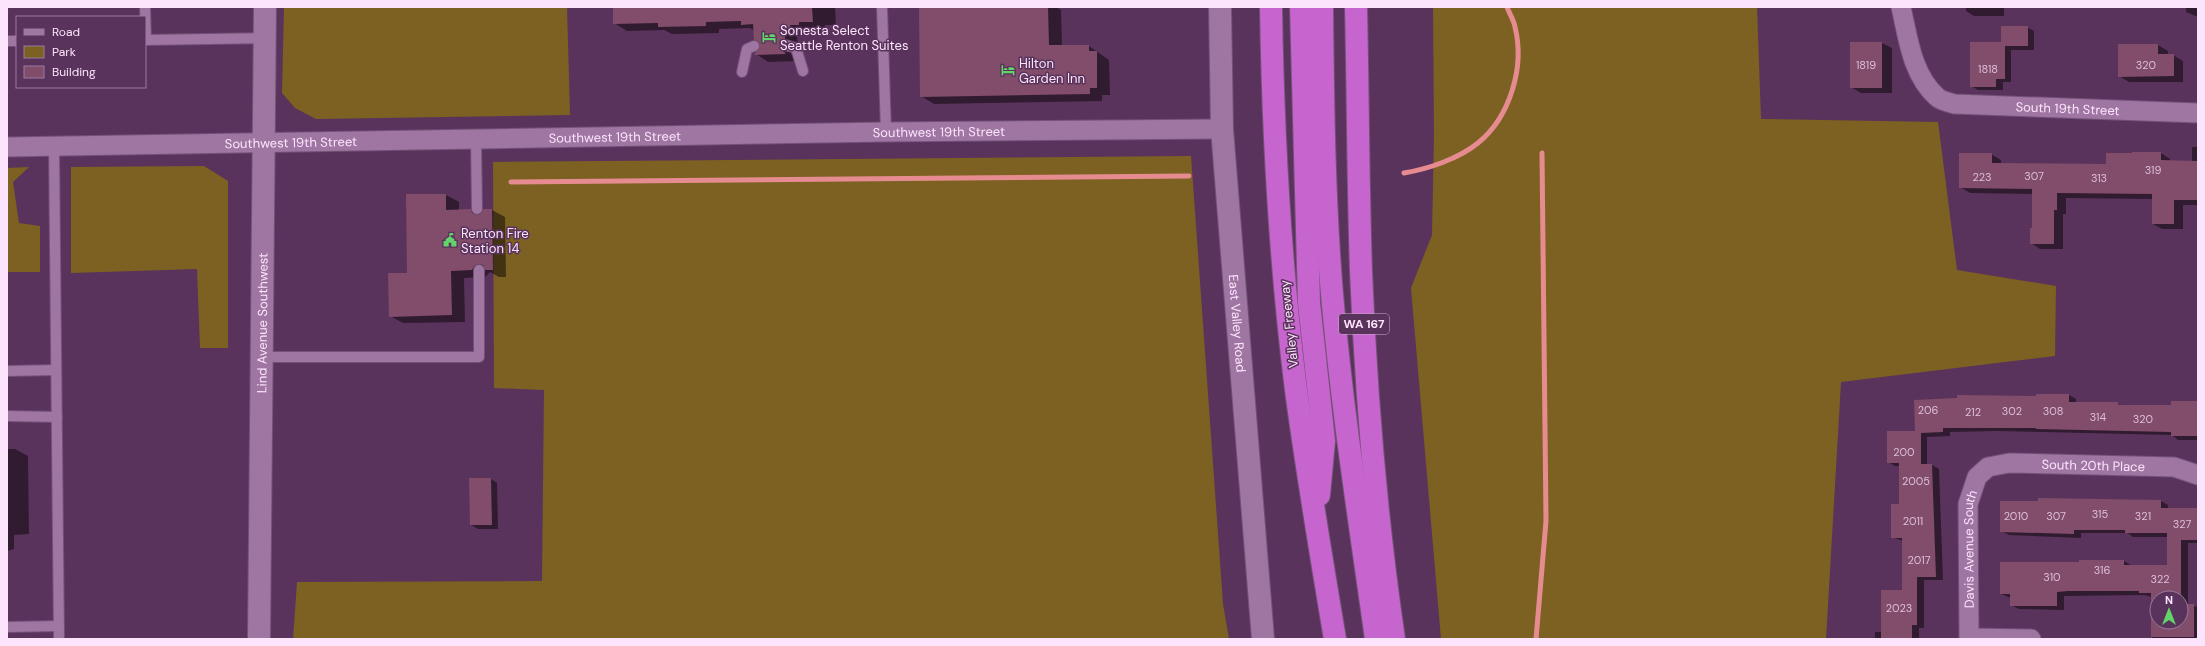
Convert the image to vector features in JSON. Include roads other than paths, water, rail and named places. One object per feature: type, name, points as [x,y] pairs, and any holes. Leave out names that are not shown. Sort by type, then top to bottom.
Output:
[{"type":"highway","name":"Valley Freeway","points":[[1271,7],[1276,155],[1285,281],[1296,388],[1316,526],[1335,639]]},
{"type":"highway","points":[[1301,7],[1309,303],[1324,441],[1316,526]]},
{"type":"highway","points":[[1322,7],[1323,127],[1332,294],[1352,471],[1376,639]]},
{"type":"highway","name":"WA 167","points":[[1356,7],[1361,271],[1366,372],[1380,528],[1394,639]]},
{"type":"main road","name":"Lind Avenue Southwest","points":[[259,639],[265,144],[265,7]]},
{"type":"main road","name":"East Valley Road","points":[[1220,7],[1222,129],[1263,639]]},
{"type":"street","name":"South 19th Street","points":[[1901,7],[1912,57],[1923,82],[1938,99],[1954,104],[2198,113]]},
{"type":"street","name":"Southwest 19th Street","points":[[7,147],[265,144],[886,132],[1222,129]]},
{"type":"street","name":"South 20th Place","points":[[1988,467],[2009,463],[2174,467],[2198,475]]},
{"type":"street","name":"Davis Avenue South","points":[[1988,467],[1977,477],[1968,504],[1969,638],[2031,639]]},
{"type":"lane","points":[[882,7],[886,132]]},
{"type":"lane","points":[[146,40],[265,38]]},
{"type":"lane","points":[[785,45],[796,48],[803,71]]},
{"type":"lane","points":[[742,72],[747,49],[754,46]]},
{"type":"lane","points":[[476,140],[477,209]]},
{"type":"lane","points":[[54,147],[59,639]]},
{"type":"lane","points":[[262,357],[478,358],[479,270]]},
{"type":"lane","points":[[7,370],[56,370]]},
{"type":"lane","points":[[7,416],[57,416]]},
{"type":"lane","points":[[7,627],[59,626]]},
{"type":"waterway","points":[[1404,173],[1433,166],[1470,149],[1478,143],[1499,120],[1512,90],[1518,58],[1518,42],[1513,19],[1507,7]]},
{"type":"waterway","points":[[1536,639],[1546,521],[1542,153]]},
{"type":"waterway","points":[[511,182],[1189,176]]},
{"type":"place","name":"Sonesta Select Seattle Renton Suites","points":[[769,37]]},
{"type":"place","name":"Hilton Garden Inn","points":[[1008,70]]},
{"type":"place","name":"Renton Fire Station 14","points":[[450,240]]}]
